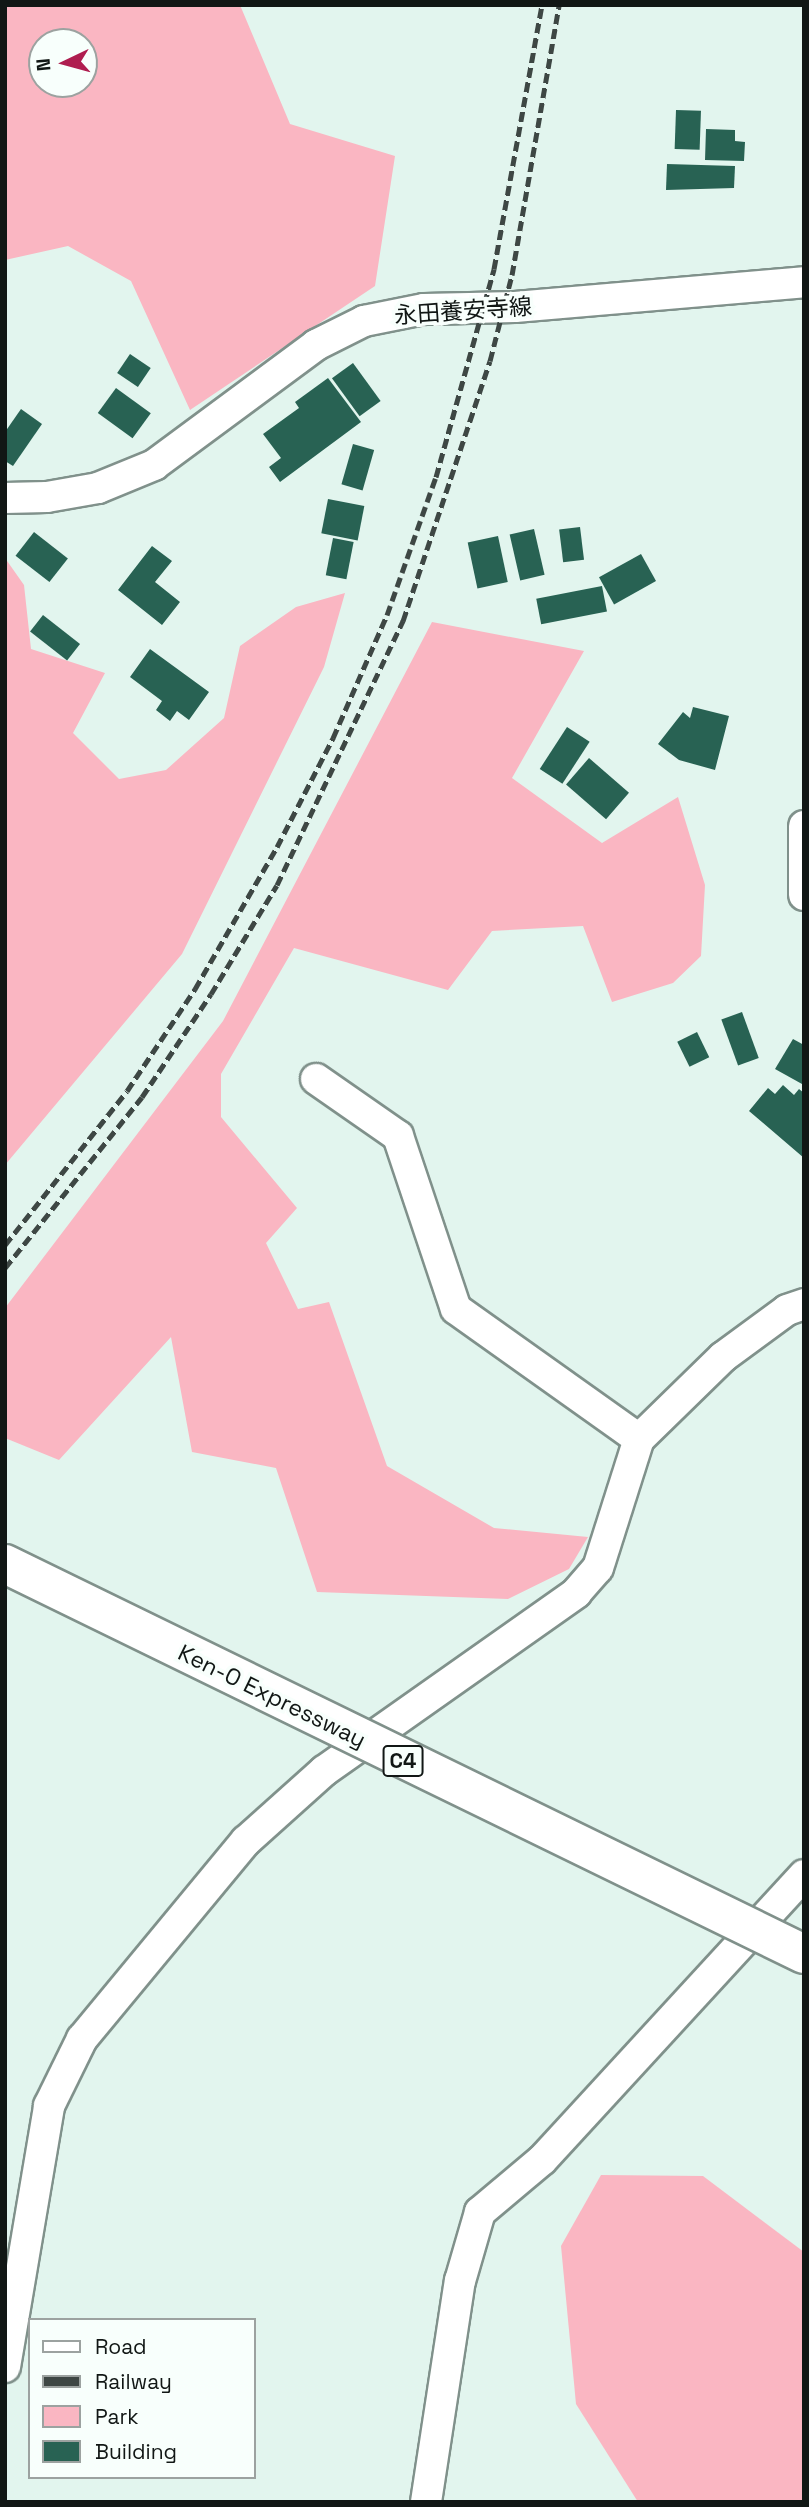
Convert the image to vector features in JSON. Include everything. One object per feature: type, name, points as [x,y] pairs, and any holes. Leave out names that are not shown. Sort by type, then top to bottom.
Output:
[{"type":"highway","name":"Ken-O Expressway","points":[[5,1564],[804,1954]]},
{"type":"street","name":"永田養安寺線","points":[[5,498],[47,497],[98,488],[154,465],[316,345],[364,321],[424,309],[515,307],[804,282]]},
{"type":"street","points":[[804,826],[804,895]]},
{"type":"street","points":[[316,1079],[398,1136],[456,1309],[639,1439]]},
{"type":"street","points":[[5,2367],[50,2106],[82,2039],[246,1842],[324,1771],[576,1593],[598,1569],[639,1439],[723,1357],[787,1310],[804,1304]]},
{"type":"street","points":[[426,2502],[460,2281],[480,2212],[542,2160],[804,1875]]},
{"type":"green space","points":[[5,5],[240,5],[290,124],[395,156],[375,286],[190,410],[131,281],[68,246],[5,260]]},
{"type":"green space","points":[[5,558],[24,585],[31,649],[105,673],[73,733],[119,779],[166,770],[224,718],[240,646],[296,607],[345,593],[324,667],[182,954],[5,1165]]},
{"type":"green space","points":[[432,622],[584,651],[512,778],[602,843],[678,797],[705,885],[701,956],[673,983],[612,1002],[583,926],[492,931],[448,990],[294,948],[221,1074],[221,1117],[297,1208],[266,1243],[298,1309],[329,1302],[387,1466],[494,1528],[588,1537],[569,1569],[508,1599],[317,1592],[276,1468],[192,1452],[171,1337],[59,1460],[5,1438],[5,1308],[223,1021]]},
{"type":"green space","points":[[601,2175],[703,2176],[804,2252],[804,2502],[638,2502],[576,2404],[561,2246]]},
{"type":"building","points":[[676,110],[701,111],[700,150],[675,149]]},
{"type":"building","points":[[706,129],[735,130],[735,141],[745,142],[744,161],[705,160]]},
{"type":"building","points":[[667,164],[735,166],[734,188],[666,190]]},
{"type":"building","points":[[130,354],[151,368],[138,387],[117,373]]},
{"type":"building","points":[[353,363],[381,401],[360,416],[332,378]]},
{"type":"building","points":[[328,378],[361,422],[280,482],[269,467],[281,458],[263,434],[299,408],[295,402]]},
{"type":"building","points":[[116,388],[151,413],[133,438],[98,413]]},
{"type":"building","points":[[21,409],[42,424],[13,466],[5,461],[5,432]]},
{"type":"building","points":[[353,444],[374,450],[363,490],[341,484]]},
{"type":"building","points":[[328,499],[364,506],[358,540],[321,533]]},
{"type":"building","points":[[580,527],[584,560],[563,562],[559,530]]},
{"type":"building","points":[[534,529],[545,575],[520,580],[510,535]]},
{"type":"building","points":[[34,532],[68,558],[49,582],[16,556]]},
{"type":"building","points":[[498,536],[508,582],[477,588],[468,542]]},
{"type":"building","points":[[333,538],[354,542],[346,579],[326,575]]},
{"type":"building","points":[[152,546],[172,561],[155,582],[180,602],[162,625],[118,590]]},
{"type":"building","points":[[641,554],[656,581],[614,604],[599,577]]},
{"type":"building","points":[[602,586],[607,612],[541,624],[536,599]]},
{"type":"building","points":[[43,615],[80,644],[67,660],[30,632]]},
{"type":"building","points":[[150,649],[209,692],[189,720],[177,711],[170,721],[156,710],[162,701],[130,677]]},
{"type":"building","points":[[693,707],[729,716],[715,770],[679,760],[658,744],[683,712],[690,718]]},
{"type":"building","points":[[567,727],[590,742],[562,784],[540,769]]},
{"type":"building","points":[[589,758],[629,793],[606,819],[566,784]]},
{"type":"building","points":[[742,1012],[759,1058],[738,1066],[721,1020]]},
{"type":"building","points":[[697,1032],[709,1057],[690,1067],[677,1042]]},
{"type":"building","points":[[793,1039],[804,1045],[802,1084],[775,1069]]},
{"type":"building","points":[[783,1085],[794,1095],[799,1089],[804,1093],[804,1158],[749,1111],[768,1088],[775,1094]]},
{"type":"railway","points":[[5,1245],[127,1091],[195,989],[277,847],[333,738],[387,615],[436,477],[494,269],[542,5]]},
{"type":"railway","points":[[5,1268],[142,1097],[211,994],[277,885],[403,621],[490,361],[512,275],[559,5]]}]
